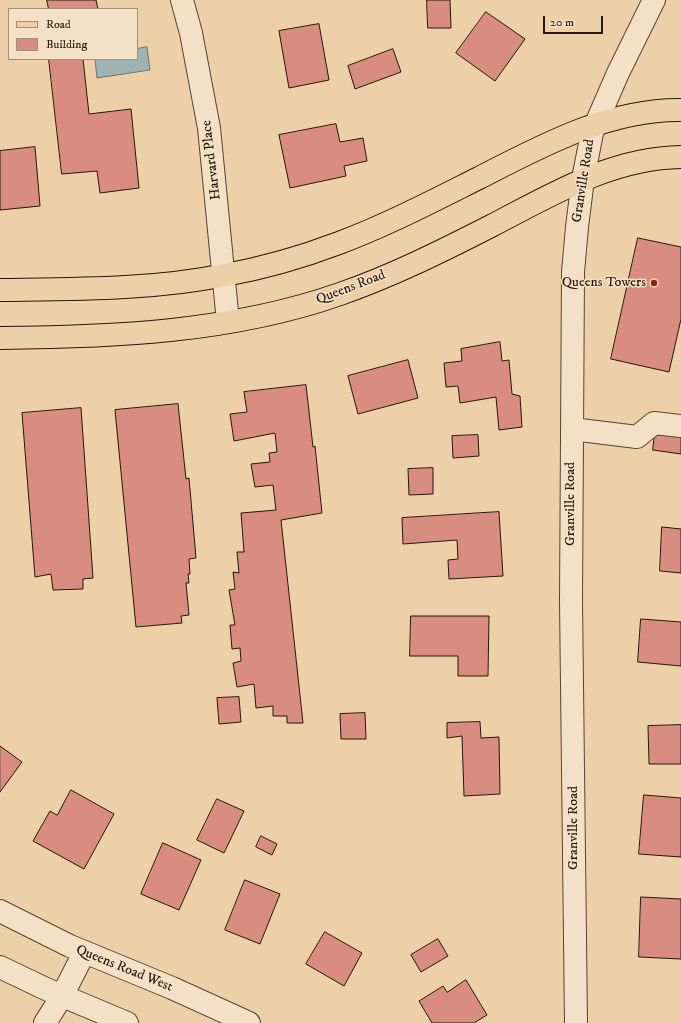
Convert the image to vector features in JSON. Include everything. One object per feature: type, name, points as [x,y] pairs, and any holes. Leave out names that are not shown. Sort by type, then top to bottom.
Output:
[{"type":"main road","points":[[0,290],[117,288],[199,280],[224,276],[276,263],[339,243],[368,231],[415,210],[538,148],[594,125],[641,113],[681,110]]},
{"type":"main road","name":"Queens Road","points":[[0,338],[114,335],[181,329],[228,322],[306,305],[358,287],[452,245],[583,179],[632,163],[653,159],[681,158]]},
{"type":"street","name":"Harvard Place","points":[[182,0],[191,33],[209,128],[228,322]]},
{"type":"street","name":"Granville Road","points":[[576,1023],[571,593],[573,272],[583,179],[594,125],[654,0]]},
{"type":"street","points":[[572,429],[637,436],[654,423],[681,426]]},
{"type":"street","name":"Queens Road West","points":[[0,911],[33,929],[84,953],[172,988],[250,1023]]},
{"type":"street","points":[[45,1023],[62,996],[84,953]]},
{"type":"street","points":[[0,967],[62,996],[127,1023]]},
{"type":"water","points":[[147,47],[150,70],[97,78],[95,60],[138,60],[138,49]]},
{"type":"building","points":[[47,0],[96,0],[98,8],[49,8]]},
{"type":"building","points":[[427,0],[450,0],[451,28],[428,28]]},
{"type":"building","points":[[486,12],[525,39],[495,81],[456,53]]},
{"type":"building","points":[[319,24],[329,80],[289,88],[279,31]]},
{"type":"building","points":[[393,49],[401,72],[355,89],[348,66]]},
{"type":"building","points":[[49,60],[83,60],[89,114],[131,109],[139,188],[100,193],[97,171],[62,174]]},
{"type":"building","points":[[336,124],[340,142],[363,138],[367,161],[344,166],[346,176],[290,188],[279,135]]},
{"type":"building","points":[[35,147],[40,206],[0,210],[0,151]]},
{"type":"building","name":"Queens Towers","points":[[638,238],[681,247],[681,319],[669,372],[611,359]]},
{"type":"building","points":[[500,342],[502,361],[509,360],[512,394],[520,396],[522,427],[499,430],[496,397],[460,403],[458,386],[446,387],[444,363],[462,361],[461,349]]},
{"type":"building","points":[[408,360],[418,398],[358,414],[348,376]]},
{"type":"building","points":[[306,385],[313,447],[315,446],[322,513],[281,520],[303,723],[287,723],[287,716],[273,716],[273,706],[256,708],[254,684],[237,687],[233,663],[241,661],[240,648],[232,649],[230,625],[235,625],[229,590],[235,589],[233,572],[239,573],[237,552],[244,552],[241,513],[276,510],[273,485],[255,487],[251,464],[270,462],[269,453],[277,452],[275,433],[234,441],[230,414],[247,412],[244,392]]},
{"type":"building","points":[[178,404],[186,479],[189,478],[196,558],[189,559],[189,583],[186,583],[189,615],[181,616],[182,623],[136,627],[115,410]]},
{"type":"building","points":[[81,408],[93,578],[83,579],[83,589],[53,590],[51,574],[35,577],[22,413]]},
{"type":"building","points":[[655,433],[681,436],[681,454],[653,450]]},
{"type":"building","points":[[478,435],[479,456],[453,458],[452,436]]},
{"type":"building","points":[[433,468],[433,494],[409,495],[408,469]]},
{"type":"building","points":[[499,512],[503,576],[449,579],[448,560],[458,559],[457,540],[403,544],[402,518]]},
{"type":"building","points":[[662,527],[681,529],[681,573],[660,571]]},
{"type":"building","points":[[411,616],[489,616],[488,676],[458,676],[458,656],[410,656]]},
{"type":"building","points":[[641,619],[681,622],[681,666],[638,662]]},
{"type":"building","points":[[239,697],[241,722],[219,724],[217,698]]},
{"type":"building","points":[[365,713],[366,739],[341,739],[340,714]]},
{"type":"building","points":[[480,722],[481,738],[499,737],[500,794],[464,796],[462,736],[447,738],[447,723]]},
{"type":"building","points":[[681,725],[681,764],[649,764],[648,726]]},
{"type":"building","points":[[0,746],[22,762],[0,792]]},
{"type":"building","points":[[71,790],[114,814],[84,869],[33,841],[50,811],[57,815]]},
{"type":"building","points":[[644,795],[681,798],[681,857],[639,854]]},
{"type":"building","points":[[217,799],[244,811],[224,853],[197,840]]},
{"type":"building","points":[[261,836],[277,844],[272,855],[256,847]]},
{"type":"building","points":[[163,843],[201,860],[179,910],[141,894]]},
{"type":"building","points":[[245,880],[280,894],[260,944],[225,930]]},
{"type":"building","points":[[641,897],[681,899],[681,959],[639,957]]},
{"type":"building","points":[[325,932],[362,953],[344,986],[306,964]]},
{"type":"building","points":[[438,939],[448,956],[421,972],[411,955]]},
{"type":"building","points":[[466,980],[487,1015],[474,1023],[432,1023],[419,1001],[443,986],[447,992]]},
{"type":"place","name":"Queens Towers","points":[[654,283]]}]
